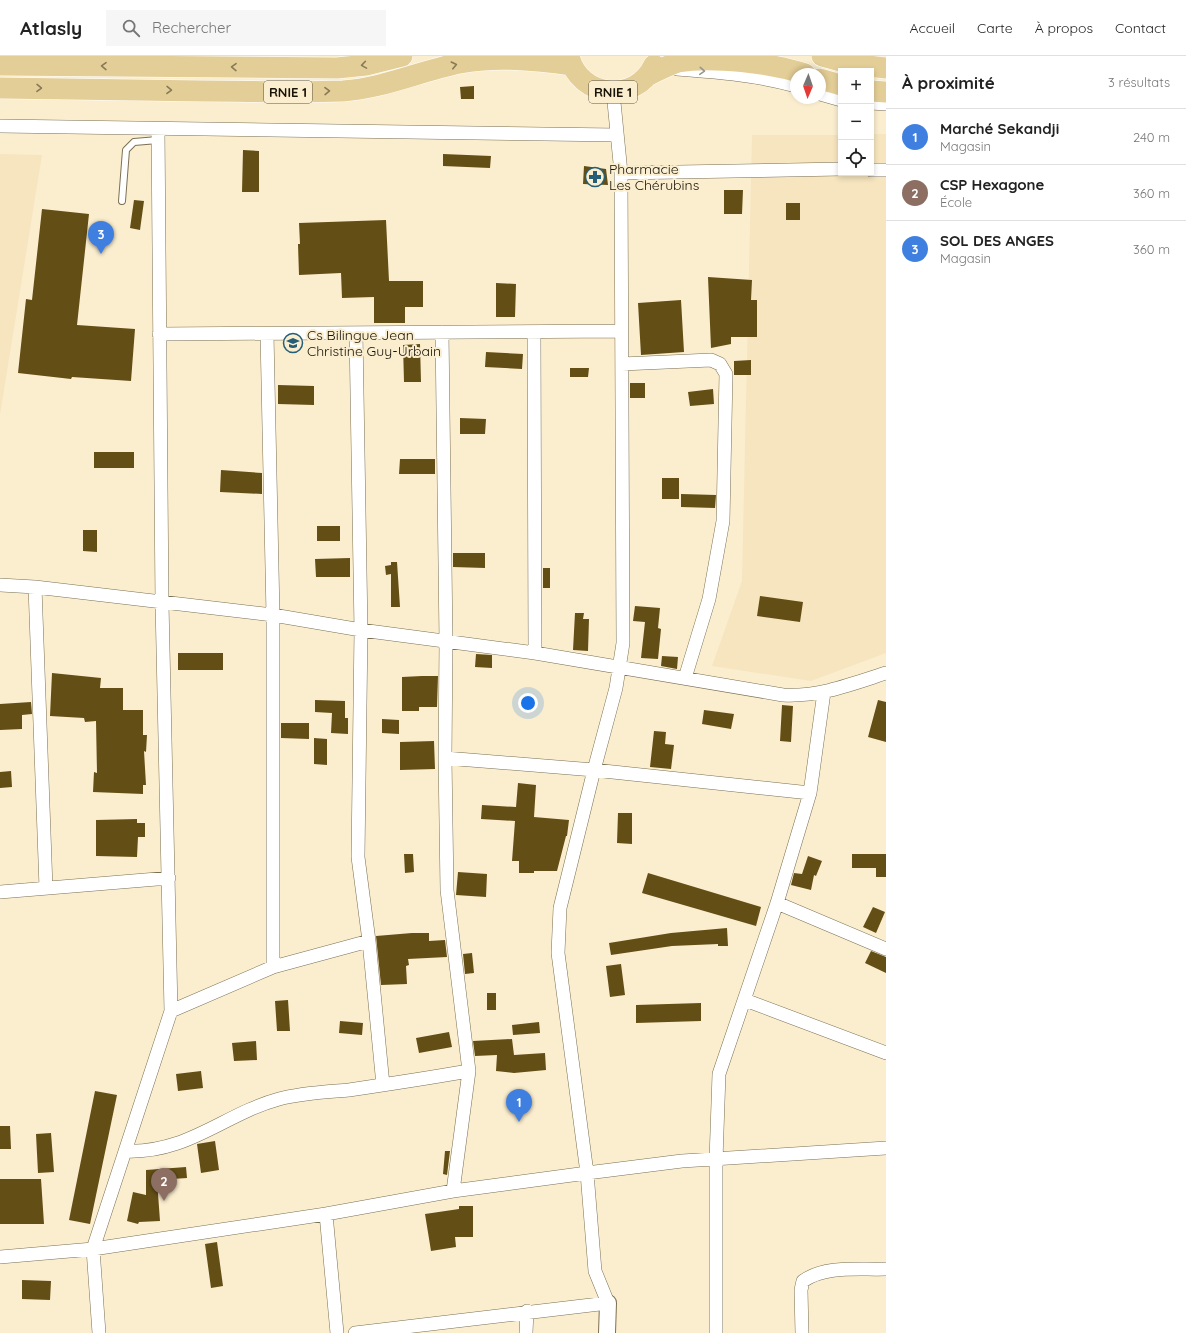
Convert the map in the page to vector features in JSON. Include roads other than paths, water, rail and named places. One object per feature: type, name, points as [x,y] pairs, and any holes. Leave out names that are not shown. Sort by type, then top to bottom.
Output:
[{"type":"highway","name":"RNIE 1","points":[[0,65],[338,68],[366,65],[402,56]]},
{"type":"highway","points":[[822,56],[851,64],[886,68]]},
{"type":"highway","name":"RNIE 1","points":[[0,88],[286,92],[343,90],[372,88],[430,70],[462,63],[487,60],[526,60],[570,61],[579,76],[588,85],[600,90],[613,92],[635,86],[655,67],[678,62],[704,59],[740,60],[790,70]]},
{"type":"highway","points":[[826,81],[838,84]]},
{"type":"highway","points":[[874,91],[886,92]]},
{"type":"street","points":[[655,67],[734,73],[770,78],[790,84]]},
{"type":"street","points":[[607,1333],[608,1303],[595,1271],[587,1173],[558,953],[557,935],[560,908],[616,688],[620,666],[624,623],[621,173],[616,135],[613,92]]},
{"type":"street","points":[[826,96],[838,99]]},
{"type":"street","points":[[874,103],[886,104]]},
{"type":"street","points":[[0,126],[158,134],[616,135]]},
{"type":"street","points":[[99,1333],[92,1249],[171,1011],[162,603],[158,134]]},
{"type":"street","points":[[621,173],[838,170]]},
{"type":"street","points":[[874,170],[886,170]]},
{"type":"street","points":[[159,334],[621,331]]},
{"type":"street","points":[[442,332],[446,641],[445,758],[447,890],[469,1071],[453,1191]]},
{"type":"street","points":[[534,332],[535,653]]},
{"type":"street","points":[[356,333],[361,630],[358,857],[369,941],[382,1085]]},
{"type":"street","points":[[267,334],[273,615],[273,967]]},
{"type":"street","points":[[622,364],[711,360],[720,364],[726,374],[723,521],[709,599],[685,678]]},
{"type":"street","points":[[0,585],[35,587],[273,615],[361,630],[620,666],[784,695],[800,696],[824,692],[886,673]]},
{"type":"street","points":[[35,587],[46,888]]},
{"type":"street","points":[[716,1333],[716,1160],[719,1074],[777,903],[810,793],[824,692]]},
{"type":"street","points":[[445,758],[594,770],[810,793]]},
{"type":"street","points":[[0,892],[169,878]]},
{"type":"street","points":[[777,903],[886,949]]},
{"type":"street","points":[[171,1011],[273,967],[369,941]]},
{"type":"street","points":[[745,1000],[886,1053]]},
{"type":"street","points":[[125,1151],[143,1152],[184,1142],[251,1109],[280,1098],[382,1085],[469,1071]]},
{"type":"street","points":[[0,1257],[92,1249],[326,1214],[453,1191],[682,1161],[886,1148]]},
{"type":"street","points":[[326,1214],[337,1333]]},
{"type":"street","points":[[802,1333],[801,1290],[803,1281],[812,1275],[825,1271],[886,1270]]},
{"type":"street","points":[[355,1333],[432,1328],[527,1311],[608,1303]]},
{"type":"street","points":[[526,1333],[527,1311]]},
{"type":"lane","points":[[122,201],[126,150],[134,142],[158,134]]},
{"type":"place","name":"Pharmacie Les Chérubins","points":[[595,177]]},
{"type":"place","name":"SOL DES ANGES","points":[[101,254]]},
{"type":"place","name":"Cs Bilingue Jean Christine Guy-Urbain","points":[[293,343]]},
{"type":"place","name":"Marché Sekandji","points":[[519,1122]]},
{"type":"place","name":"CSP Hexagone","points":[[164,1201]]}]
